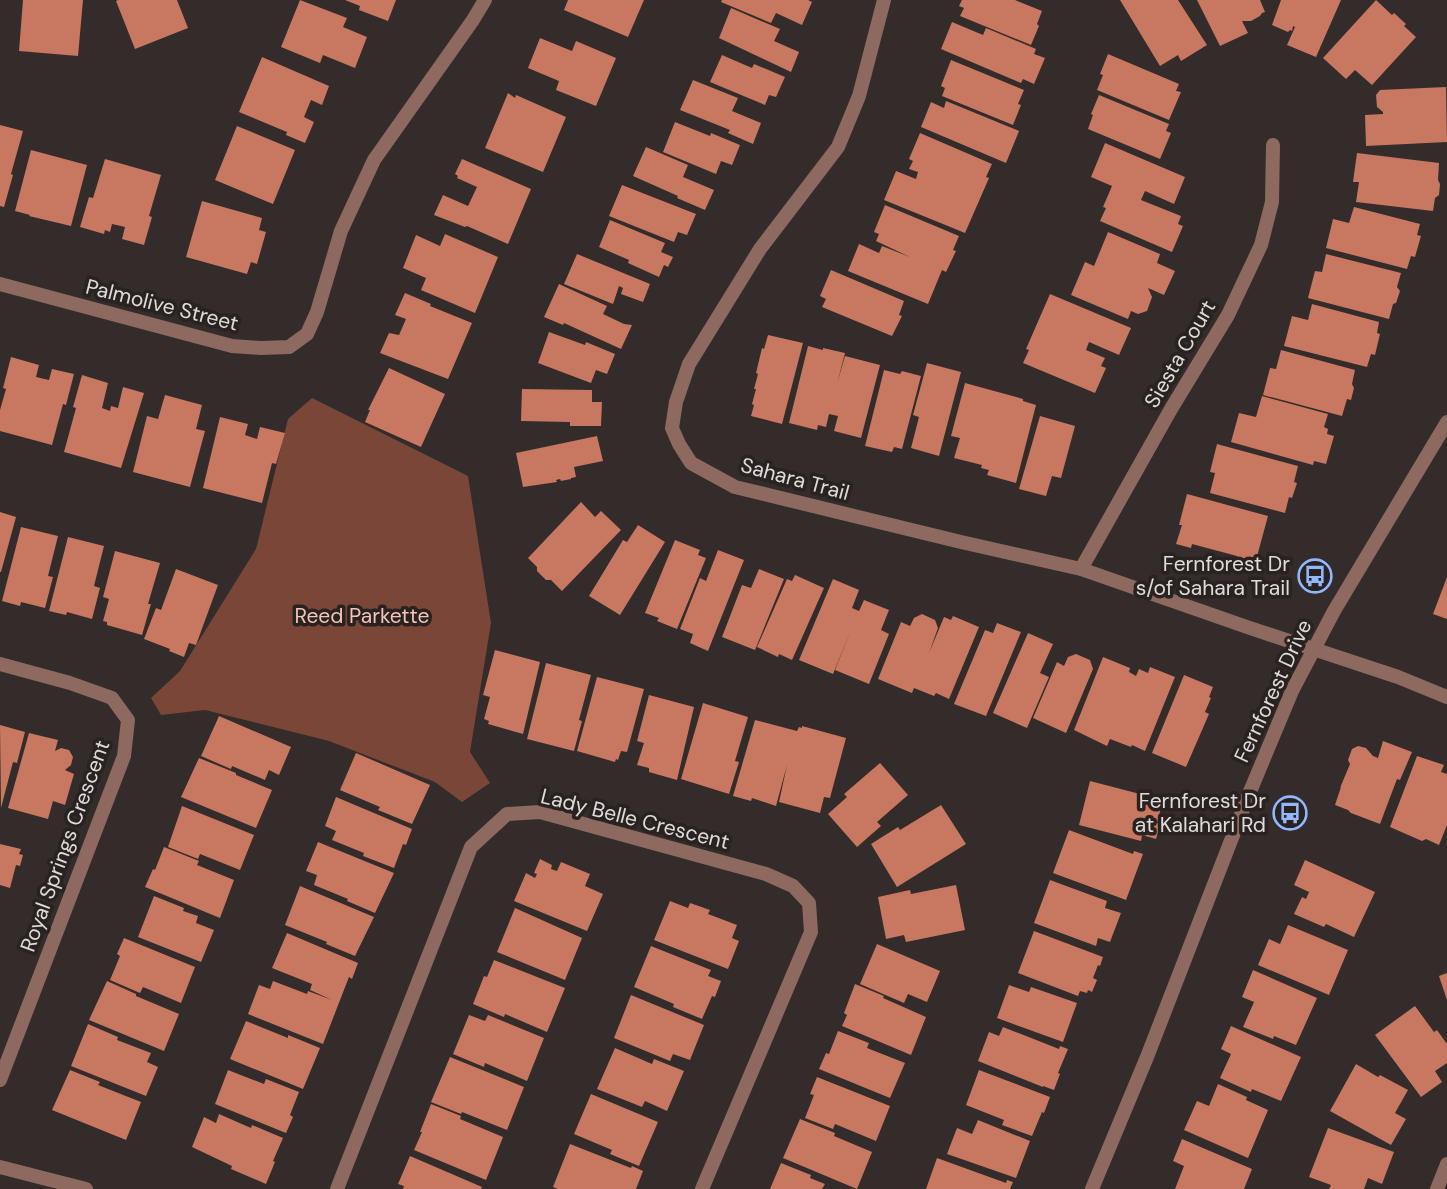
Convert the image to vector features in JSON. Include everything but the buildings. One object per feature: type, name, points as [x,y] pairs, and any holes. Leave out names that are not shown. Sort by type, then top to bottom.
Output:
[{"type":"street","name":"Palmolive Street","points":[[0,284],[232,346],[289,347],[307,334],[317,312],[341,231],[374,160],[485,0]]},
{"type":"street","name":"Sahara Trail","points":[[884,0],[859,96],[838,147],[761,249],[689,364],[676,402],[672,428],[691,463],[734,488],[1081,569],[1398,677],[1447,697]]},
{"type":"street","name":"Siesta Court","points":[[1081,569],[1171,409],[1228,315],[1261,245],[1272,202],[1273,145]]},
{"type":"street","name":"Fernforest Drive","points":[[1092,1189],[1147,1057],[1248,794],[1292,691],[1334,611],[1447,422]]},
{"type":"street","name":"Royal Springs Crescent","points":[[0,664],[71,683],[112,698],[128,720],[124,756],[0,1080]]},
{"type":"street","name":"Lady Belle Crescent","points":[[337,1189],[471,847],[507,814],[540,812],[766,874],[793,886],[809,904],[811,932],[702,1189]]},
{"type":"street","points":[[1437,1189],[1447,1164]]},
{"type":"street","points":[[0,1167],[86,1189]]},
{"type":"green space","name":"Reed Parkette","points":[[312,398],[468,476],[491,623],[470,752],[490,783],[462,802],[435,782],[329,741],[205,710],[161,715],[151,698],[180,671],[256,549],[288,419]]},
{"type":"place","name":"Fernforest Dr s/of Sahara Trail","points":[[1315,576]]},
{"type":"place","name":"Fernforest Dr at Kalahari Rd","points":[[1290,813]]}]
